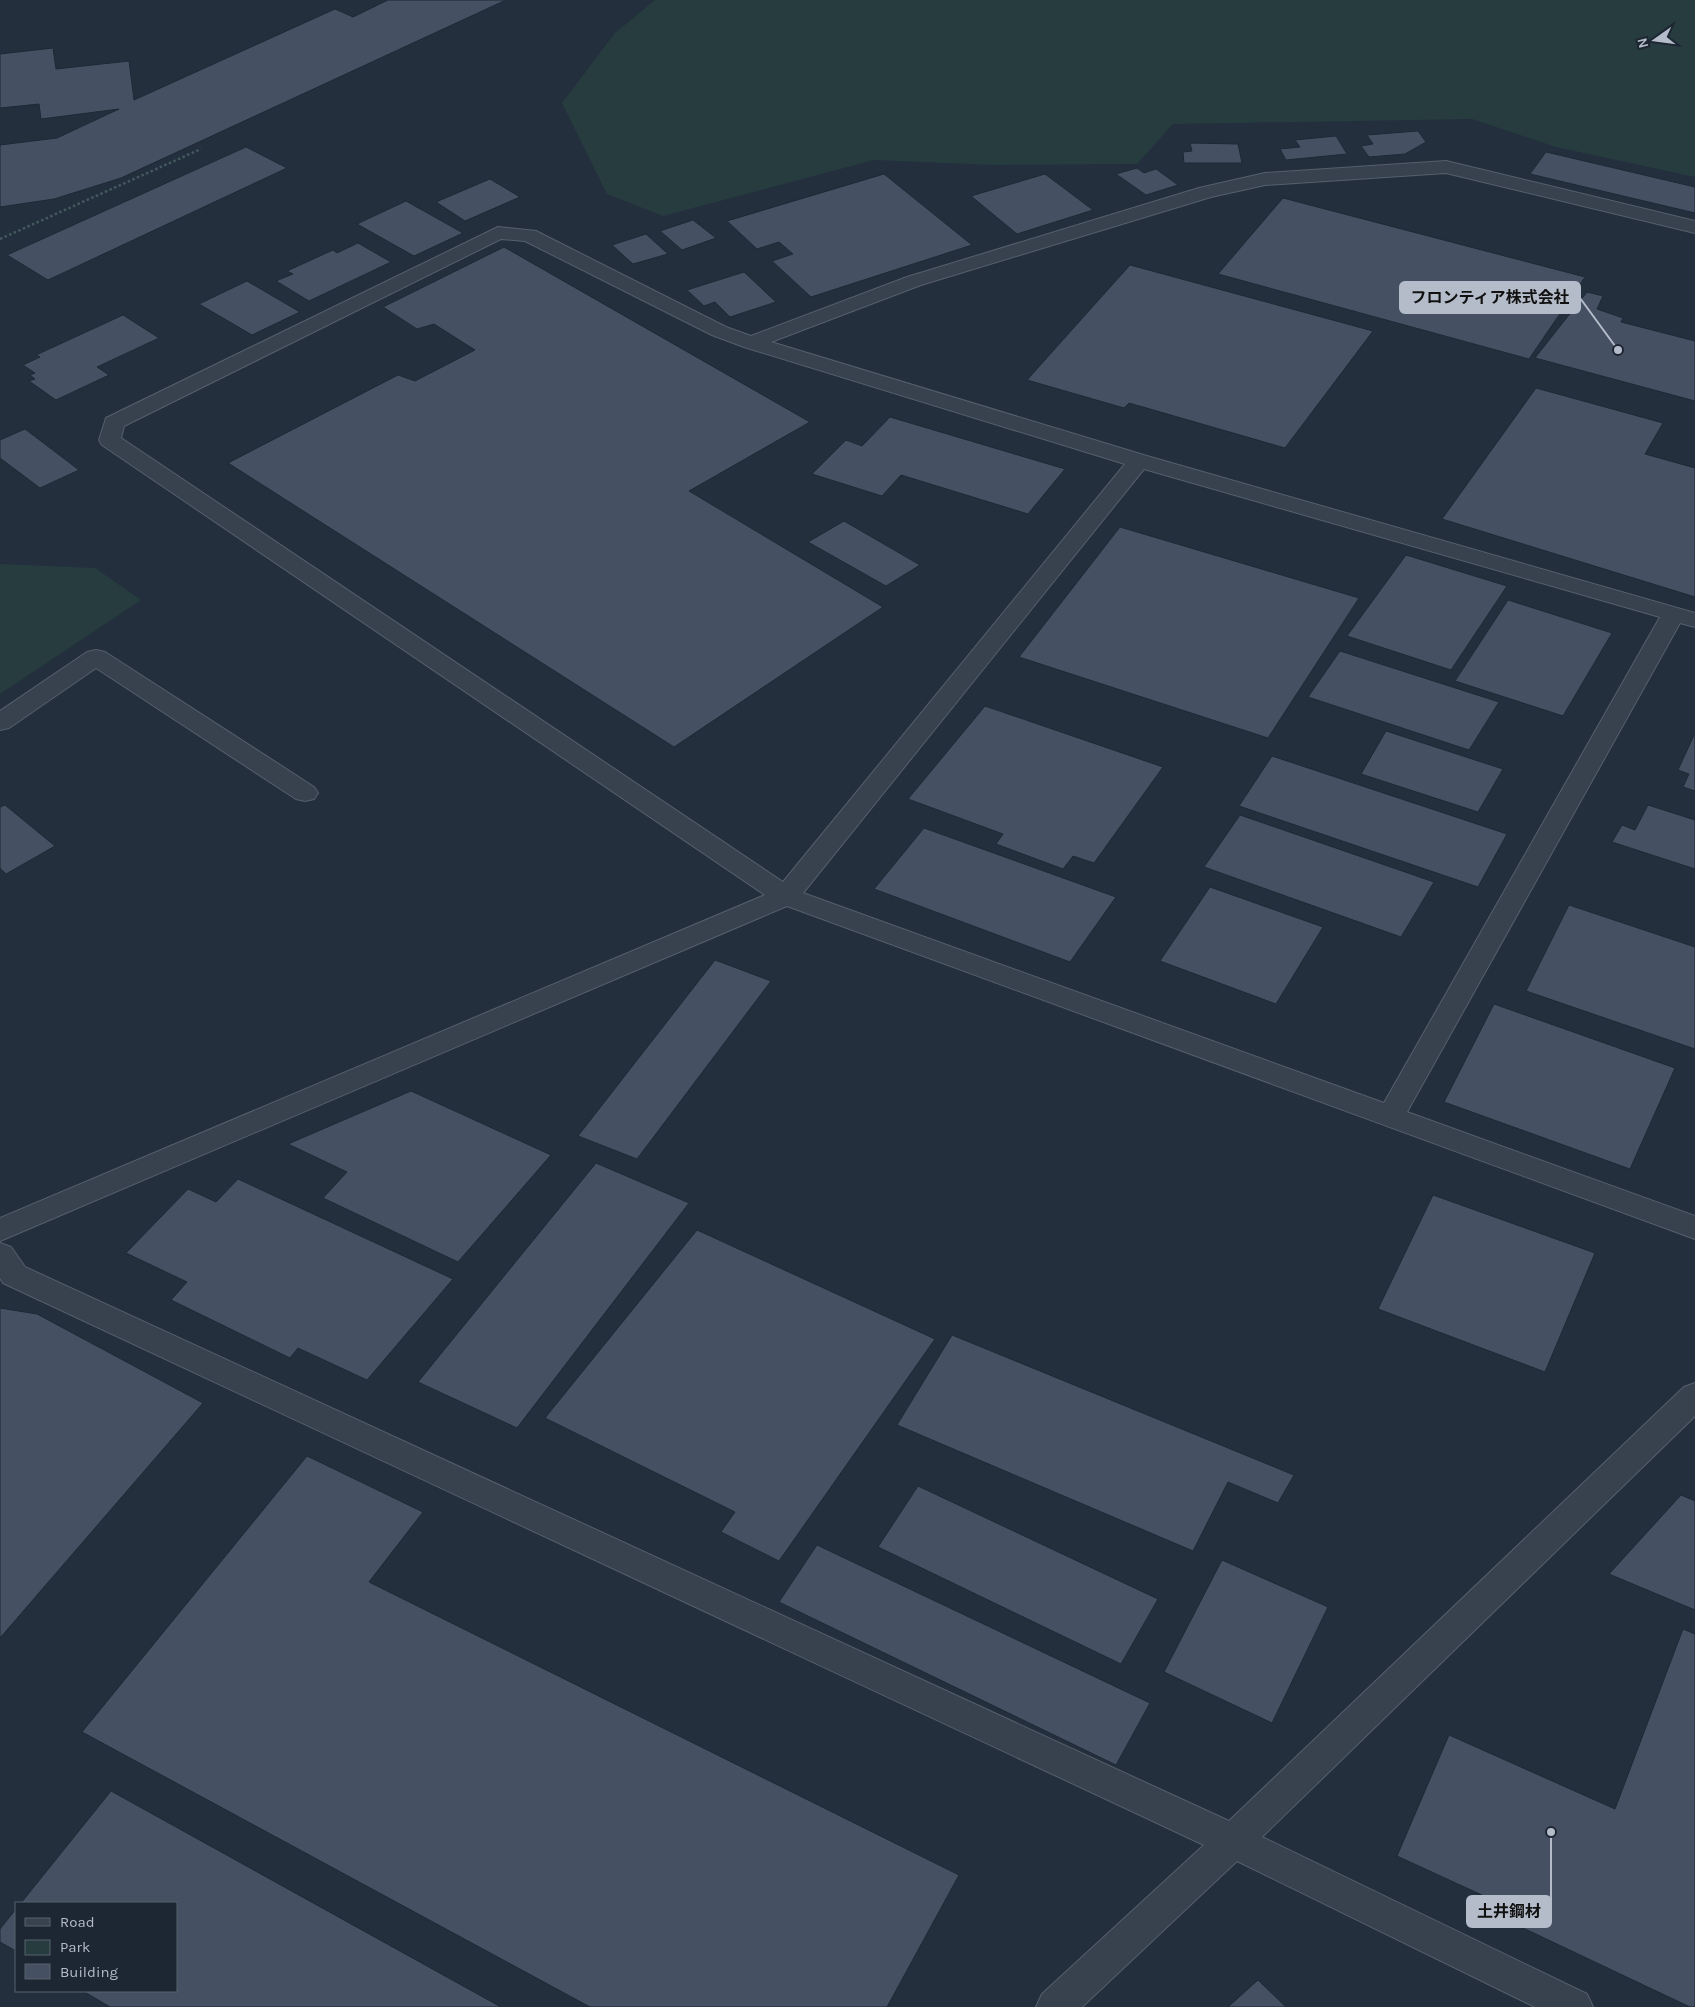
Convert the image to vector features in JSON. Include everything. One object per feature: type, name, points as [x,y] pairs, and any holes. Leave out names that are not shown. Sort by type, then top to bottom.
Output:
[{"type":"street","points":[[751,343],[914,282],[1206,192],[1265,179],[1446,167],[1695,226]]},
{"type":"street","points":[[1390,1117],[1684,616],[1139,461],[751,343],[705,324],[529,235],[498,233],[114,424],[110,440],[786,896],[1390,1117],[1695,1228]]},
{"type":"street","points":[[0,1230],[786,896],[1139,461]]},
{"type":"street","points":[[0,722],[96,657],[305,793]]},
{"type":"street","points":[[0,1254],[14,1275],[1233,1842],[1574,2007]]},
{"type":"street","points":[[1055,2007],[1233,1842],[1695,1396]]},
{"type":"path","points":[[0,239],[201,149]]},
{"type":"green space","points":[[655,0],[1695,0],[1695,177],[1556,147],[1472,119],[1173,124],[1137,164],[994,165],[874,160],[663,216],[607,194],[562,103],[615,33]]},
{"type":"green space","points":[[0,564],[95,568],[141,600],[0,694]]},
{"type":"building","points":[[388,0],[506,0],[121,178],[54,199],[0,207],[0,145],[57,138],[119,109],[41,119],[39,104],[0,108],[0,54],[53,48],[56,69],[129,61],[134,100],[335,9],[353,17]]},
{"type":"building","points":[[1418,131],[1426,142],[1405,154],[1369,157],[1361,146],[1373,144],[1367,135]]},
{"type":"building","points":[[1336,136],[1347,154],[1286,160],[1280,149],[1300,147],[1295,140]]},
{"type":"building","points":[[1190,143],[1238,144],[1242,163],[1184,163],[1183,152],[1192,151]]},
{"type":"building","points":[[246,147],[287,168],[48,280],[7,255]]},
{"type":"building","points":[[1546,152],[1695,187],[1695,213],[1530,174]]},
{"type":"building","points":[[1137,168],[1144,173],[1156,169],[1178,185],[1146,195],[1116,174]]},
{"type":"building","points":[[884,174],[972,245],[811,297],[772,261],[793,254],[779,242],[757,249],[727,221]]},
{"type":"building","points":[[1045,174],[1093,210],[1017,234],[971,196]]},
{"type":"building","points":[[490,179],[520,197],[465,221],[436,202]]},
{"type":"building","points":[[1283,198],[1585,277],[1529,359],[1218,274]]},
{"type":"building","points":[[406,201],[463,233],[414,256],[357,224]]},
{"type":"building","points":[[693,220],[716,238],[682,250],[660,231]]},
{"type":"building","points":[[646,234],[668,254],[633,264],[612,245]]},
{"type":"building","points":[[358,243],[391,262],[309,301],[276,281],[293,274],[287,271],[333,250],[337,253]]},
{"type":"building","points":[[504,247],[810,422],[689,491],[883,607],[674,747],[228,463],[398,375],[415,381],[475,350],[434,324],[417,329],[383,307]]},
{"type":"building","points":[[1130,265],[1373,331],[1285,448],[1129,403],[1124,408],[1027,380]]},
{"type":"building","points":[[744,272],[776,302],[730,317],[715,302],[704,306],[687,290]]},
{"type":"building","points":[[247,281],[300,312],[252,335],[199,304]]},
{"type":"building","points":[[1587,292],[1603,296],[1597,309],[1623,318],[1621,322],[1695,341],[1695,401],[1535,358]]},
{"type":"building","points":[[123,315],[159,338],[97,367],[109,375],[56,400],[29,381],[35,379],[30,375],[35,373],[23,365],[40,357],[36,355]]},
{"type":"building","points":[[1536,388],[1663,423],[1645,454],[1695,468],[1695,597],[1442,519]]},
{"type":"building","points":[[890,417],[1065,469],[1028,514],[901,475],[882,496],[812,474],[846,440],[862,446]]},
{"type":"building","points":[[25,429],[79,470],[40,488],[0,458],[0,440]]},
{"type":"building","points":[[844,521],[920,565],[886,586],[808,542]]},
{"type":"building","points":[[1120,527],[1359,598],[1268,738],[1019,657]]},
{"type":"building","points":[[1406,555],[1507,586],[1451,670],[1347,636]]},
{"type":"building","points":[[1508,600],[1612,633],[1563,716],[1455,681]]},
{"type":"building","points":[[1340,651],[1499,702],[1469,750],[1308,697]]},
{"type":"building","points":[[985,706],[1163,767],[1094,863],[1073,856],[1063,869],[996,844],[1003,834],[908,799]]},
{"type":"building","points":[[1386,731],[1503,769],[1478,812],[1361,774]]},
{"type":"building","points":[[1695,733],[1695,791],[1683,787],[1689,774],[1678,770]]},
{"type":"building","points":[[1272,756],[1507,834],[1478,887],[1239,806]]},
{"type":"building","points":[[5,805],[55,846],[6,874],[0,868],[0,807]]},
{"type":"building","points":[[1648,805],[1695,820],[1695,869],[1612,842],[1622,825],[1635,830]]},
{"type":"building","points":[[1240,815],[1434,882],[1401,937],[1204,867]]},
{"type":"building","points":[[924,828],[1116,897],[1070,962],[874,889]]},
{"type":"building","points":[[1210,887],[1323,927],[1276,1004],[1160,961]]},
{"type":"building","points":[[1569,905],[1695,947],[1695,1049],[1526,991]]},
{"type":"building","points":[[715,960],[771,981],[637,1159],[578,1136]]},
{"type":"building","points":[[1494,1004],[1675,1068],[1630,1169],[1444,1102]]},
{"type":"building","points":[[411,1091],[551,1155],[458,1262],[323,1198],[347,1172],[288,1144]]},
{"type":"building","points":[[596,1163],[689,1203],[517,1428],[418,1382]]},
{"type":"building","points":[[238,1179],[453,1279],[367,1380],[298,1348],[290,1358],[171,1300],[187,1282],[126,1253],[188,1189],[216,1202]]},
{"type":"building","points":[[1433,1195],[1595,1253],[1545,1372],[1378,1309]]},
{"type":"building","points":[[697,1230],[935,1339],[779,1561],[721,1532],[735,1512],[545,1418]]},
{"type":"building","points":[[0,1308],[37,1314],[203,1403],[0,1638]]},
{"type":"building","points":[[952,1335],[1294,1475],[1278,1503],[1228,1482],[1193,1551],[897,1425]]},
{"type":"building","points":[[307,1456],[423,1512],[369,1582],[959,1875],[887,2007],[590,2007],[82,1732]]},
{"type":"building","points":[[918,1486],[1158,1599],[1121,1664],[878,1547]]},
{"type":"building","points":[[1681,1495],[1695,1501],[1695,1610],[1609,1574]]},
{"type":"building","points":[[817,1545],[1150,1703],[1116,1765],[779,1602]]},
{"type":"building","points":[[1222,1560],[1328,1607],[1272,1723],[1164,1672]]},
{"type":"building","points":[[1683,1629],[1695,1634],[1695,2007],[1690,2007],[1485,1910],[1484,1896],[1397,1856],[1449,1735],[1615,1809]]},
{"type":"building","points":[[111,1791],[501,2007],[110,2007],[85,1992],[178,1992],[178,1902],[22,1902]]},
{"type":"building","points":[[15,1910],[15,1950],[0,1942],[0,1929]]},
{"type":"building","points":[[1258,1980],[1286,2007],[1228,2007]]},
{"type":"place","name":"フロンティア株式会社","points":[[1618,350]]},
{"type":"place","name":"土井鋼材","points":[[1551,1832]]}]
